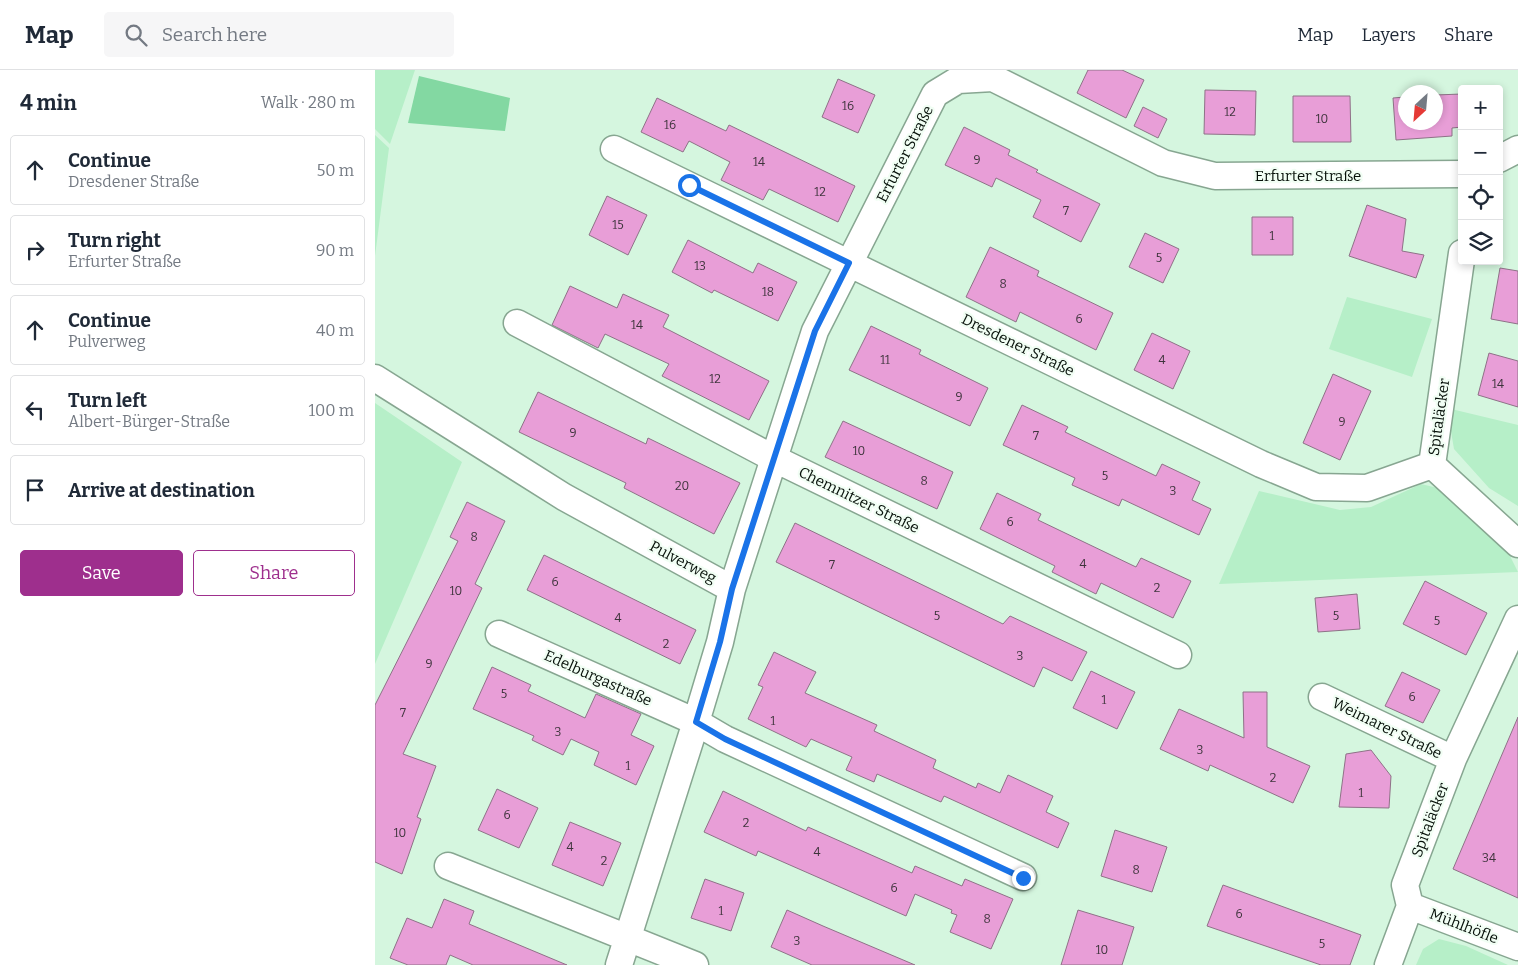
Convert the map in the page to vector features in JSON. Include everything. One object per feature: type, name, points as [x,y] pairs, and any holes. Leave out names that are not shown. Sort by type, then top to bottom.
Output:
[{"type":"street","name":"Erfurter Straße","points":[[732,589],[815,331],[935,94],[958,80],[993,78],[1163,163],[1215,176],[1458,174]]},
{"type":"street","name":"Dresdener Straße","points":[[614,149],[1261,464],[1316,487],[1367,488],[1432,465]]},
{"type":"street","points":[[1503,158],[1518,149]]},
{"type":"street","name":"Spitaläcker","points":[[1460,265],[1432,465],[1518,544]]},
{"type":"street","name":"Chemnitzer Straße","points":[[517,323],[775,459],[1178,655]]},
{"type":"street","name":"Pulverweg","points":[[375,378],[564,497],[732,589],[720,642],[696,722],[619,965]]},
{"type":"street","name":"Spitaläcker","points":[[1388,965],[1407,895],[1453,760],[1518,619]]},
{"type":"street","name":"Edelburgastraße","points":[[499,634],[696,722],[725,739],[1023,878]]},
{"type":"street","name":"Weimarer Straße","points":[[1322,697],[1453,760]]},
{"type":"street","points":[[448,866],[695,965]]},
{"type":"street","name":"Mühlhöfle","points":[[1407,895],[1518,947]]},
{"type":"shaded area","points":[[375,70],[415,70],[390,144],[375,129]]},
{"type":"shaded area","points":[[419,76],[510,98],[505,131],[408,123]]},
{"type":"shaded area","points":[[375,135],[389,148],[375,256]]},
{"type":"shaded area","points":[[1347,297],[1432,319],[1412,377],[1329,349]]},
{"type":"shaded area","points":[[375,403],[462,462],[375,664]]},
{"type":"shaded area","points":[[1447,408],[1518,425],[1518,506],[1489,488],[1454,449]]},
{"type":"shaded area","points":[[1421,484],[1446,490],[1506,548],[1518,572],[1219,584],[1259,491],[1340,510],[1371,507]]},
{"type":"shaded area","points":[[1439,939],[1466,946],[1508,965],[1416,965],[1423,949]]},
{"type":"building","points":[[1088,70],[1122,70],[1144,80],[1126,118],[1077,93]]},
{"type":"building","points":[[838,79],[875,95],[858,133],[822,117]]},
{"type":"building","points":[[1205,90],[1256,91],[1255,135],[1204,134]]},
{"type":"building","points":[[1458,94],[1458,127],[1452,128],[1452,136],[1396,140],[1393,98],[1398,98],[1398,130],[1443,130],[1443,95]]},
{"type":"building","points":[[1293,96],[1350,96],[1351,142],[1293,142]]},
{"type":"building","points":[[657,98],[726,131],[729,125],[855,186],[838,222],[769,189],[763,200],[721,180],[730,162],[689,141],[683,152],[641,132]]},
{"type":"building","points":[[1143,107],[1167,119],[1158,138],[1134,126]]},
{"type":"building","points":[[964,127],[1010,150],[1008,155],[1038,170],[1036,172],[1100,204],[1081,242],[1033,217],[1041,200],[996,178],[992,187],[945,165]]},
{"type":"building","points":[[607,196],[647,215],[628,255],[589,235]]},
{"type":"building","points":[[1367,205],[1406,219],[1402,251],[1424,255],[1416,278],[1349,256]]},
{"type":"building","points":[[1252,217],[1293,217],[1293,255],[1252,255]]},
{"type":"building","points":[[1145,233],[1179,249],[1163,283],[1129,267]]},
{"type":"building","points":[[688,240],[753,273],[758,263],[797,282],[778,321],[714,290],[712,293],[672,272]]},
{"type":"building","points":[[990,247],[1039,271],[1037,276],[1113,313],[1096,350],[1020,312],[1016,322],[966,297]]},
{"type":"building","points":[[1500,268],[1518,271],[1518,324],[1491,319]]},
{"type":"building","points":[[570,286],[617,308],[623,294],[669,315],[663,327],[769,381],[749,420],[662,376],[669,364],[605,334],[598,348],[552,325]]},
{"type":"building","points":[[871,326],[921,350],[919,354],[988,388],[970,426],[849,370]]},
{"type":"building","points":[[1152,333],[1190,351],[1173,389],[1134,370]]},
{"type":"building","points":[[1489,353],[1518,361],[1518,407],[1478,395]]},
{"type":"building","points":[[1333,374],[1371,391],[1340,460],[1303,443]]},
{"type":"building","points":[[538,392],[646,444],[648,438],[740,483],[714,534],[624,488],[626,483],[519,432]]},
{"type":"building","points":[[1022,405],[1068,427],[1065,432],[1156,476],[1162,464],[1200,482],[1192,500],[1211,509],[1199,535],[1122,499],[1119,506],[1072,485],[1075,478],[1003,445]]},
{"type":"building","points":[[843,421],[953,472],[937,509],[825,457]]},
{"type":"building","points":[[997,493],[1041,514],[1038,520],[1136,567],[1141,558],[1191,581],[1173,618],[1101,583],[1096,594],[1052,572],[1055,566],[980,529]]},
{"type":"building","points":[[467,502],[505,521],[475,584],[482,588],[403,754],[436,766],[417,817],[421,819],[402,874],[375,862],[375,705],[458,541],[450,537]]},
{"type":"building","points":[[795,523],[1003,624],[1010,616],[1087,652],[1072,681],[1043,667],[1034,687],[776,562]]},
{"type":"building","points":[[544,555],[696,630],[680,664],[527,590]]},
{"type":"building","points":[[1425,581],[1487,613],[1466,655],[1403,624]]},
{"type":"building","points":[[1357,594],[1360,629],[1318,632],[1315,598]]},
{"type":"building","points":[[774,652],[816,672],[805,693],[877,725],[874,731],[936,760],[933,768],[976,788],[978,783],[1000,793],[1008,775],[1053,796],[1046,812],[1069,823],[1058,848],[944,796],[941,802],[877,774],[874,782],[846,770],[852,757],[811,739],[806,747],[748,719],[763,687],[758,685]]},
{"type":"building","points":[[492,667],[531,685],[528,691],[585,718],[596,694],[641,714],[631,735],[654,746],[636,785],[594,765],[599,752],[571,739],[563,755],[532,740],[534,736],[473,709]]},
{"type":"building","points":[[1091,671],[1135,692],[1117,729],[1073,708]]},
{"type":"building","points":[[1402,672],[1440,690],[1423,723],[1385,706]]},
{"type":"building","points":[[1243,692],[1267,692],[1267,747],[1310,766],[1293,803],[1210,765],[1208,771],[1160,749],[1179,709],[1244,738]]},
{"type":"building","points":[[1518,717],[1518,898],[1453,869]]},
{"type":"building","points":[[1371,750],[1391,776],[1389,808],[1339,807],[1346,754]]},
{"type":"building","points":[[497,789],[538,808],[519,848],[478,830]]},
{"type":"building","points":[[723,791],[806,831],[808,827],[912,873],[915,866],[962,886],[965,879],[1013,899],[991,949],[950,932],[957,915],[951,913],[952,910],[915,894],[906,916],[758,851],[756,856],[704,832]]},
{"type":"building","points":[[570,822],[621,843],[603,886],[552,865]]},
{"type":"building","points":[[1115,830],[1167,847],[1152,892],[1101,876]]},
{"type":"building","points":[[705,879],[744,893],[731,931],[691,918]]},
{"type":"building","points":[[1223,885],[1361,935],[1350,965],[1321,965],[1207,926]]},
{"type":"building","points":[[444,899],[474,911],[469,924],[567,965],[473,965],[450,955],[446,965],[408,965],[390,958],[407,918],[432,928]]},
{"type":"building","points":[[787,910],[915,965],[812,965],[771,947]]},
{"type":"building","points":[[1078,910],[1134,927],[1122,965],[1061,965]]},
{"type":"route","points":[[689,185],[849,263],[815,331],[732,589],[720,642],[696,722],[725,739],[1023,878]]}]
